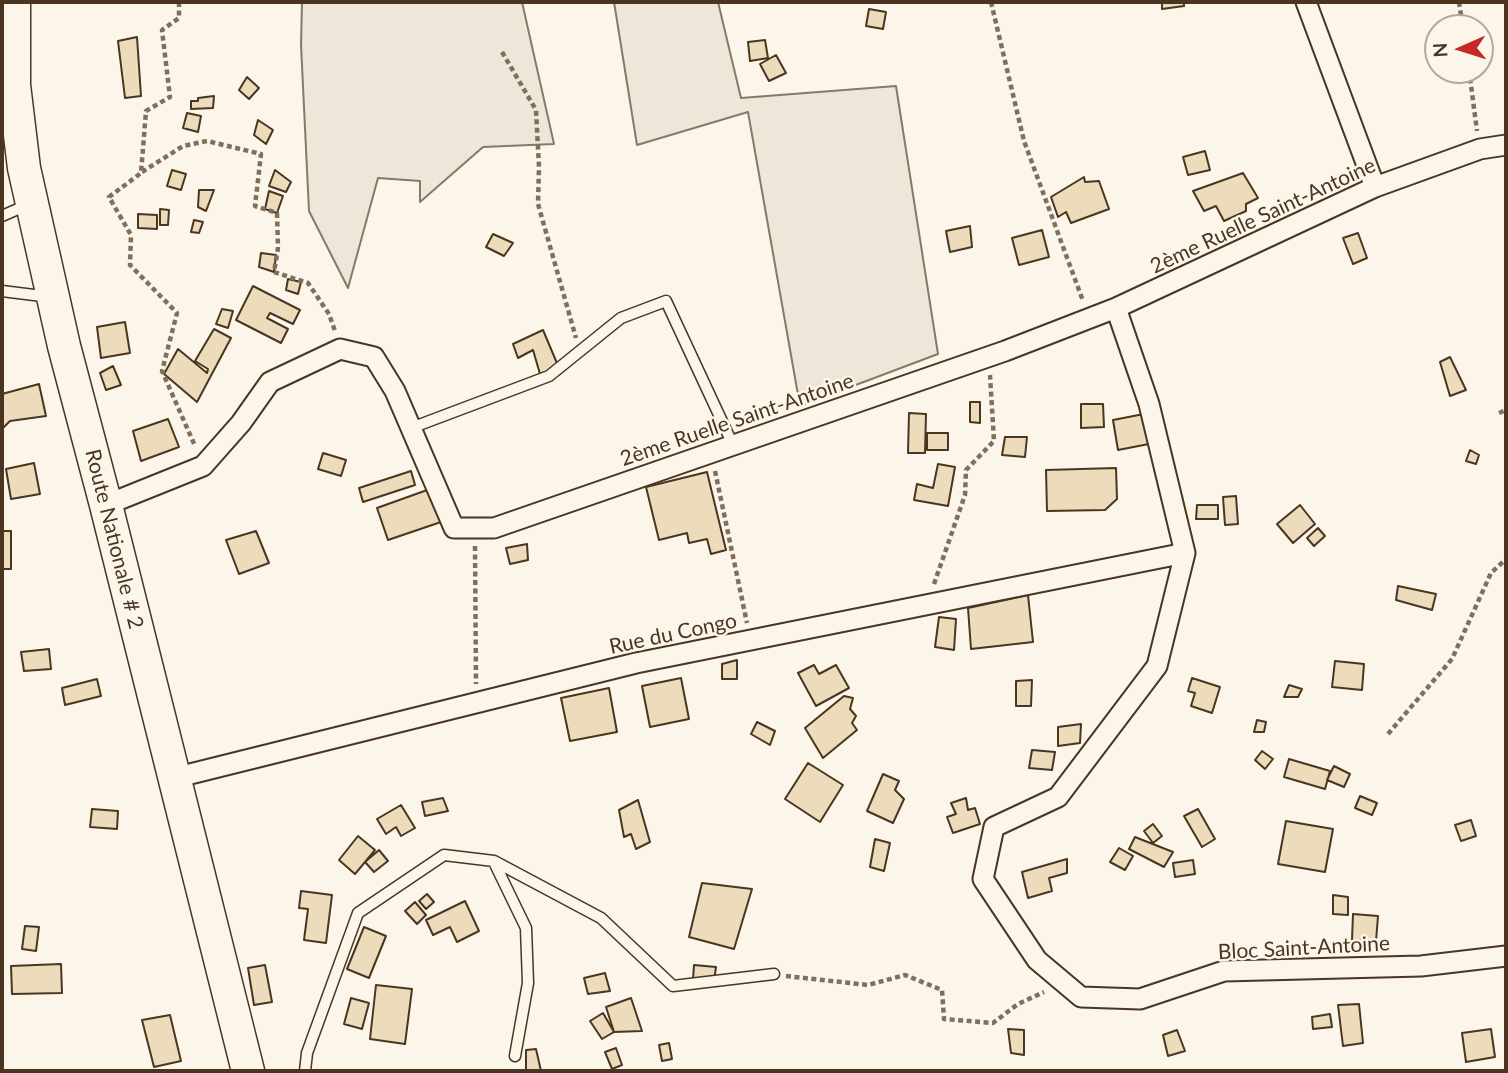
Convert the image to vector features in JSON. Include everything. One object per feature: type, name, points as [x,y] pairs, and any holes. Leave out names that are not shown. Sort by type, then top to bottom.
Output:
[{"type":"main road","name":"Route Nationale # 2","points":[[14,2],[14,85],[31,202],[52,298],[247,1071]]},
{"type":"street","points":[[1306,2],[1375,187]]},
{"type":"street","name":"2ème Ruelle Saint-Antoine","points":[[475,528],[494,527],[989,357],[1116,308],[1375,187],[1480,149],[1506,145]]},
{"type":"street","name":"Bloc Saint-Antoine","points":[[1116,308],[1149,404],[1185,553],[1157,666],[1058,797],[994,827],[983,879],[1037,960],[1081,997],[1140,999],[1224,971],[1421,966],[1506,956]]},
{"type":"street","points":[[106,505],[203,466],[241,423],[270,382],[340,349],[374,357],[395,391],[454,528],[475,528]]},
{"type":"street","name":"Rue du Congo","points":[[174,778],[636,663],[1185,553]]},
{"type":"lane","points":[[2,216],[31,202]]},
{"type":"lane","points":[[2,291],[52,298]]},
{"type":"lane","points":[[411,428],[549,376],[621,318],[666,301],[733,445]]},
{"type":"lane","points":[[305,1071],[307,1053],[358,913],[444,855],[494,861],[601,918],[673,986],[774,974]]},
{"type":"lane","points":[[494,861],[526,928],[528,982],[515,1056]]},
{"type":"path","points":[[141,173],[146,111],[170,97],[162,30],[179,18],[179,2]]},
{"type":"path","points":[[991,2],[1024,141],[1090,318]]},
{"type":"path","points":[[502,52],[536,110],[538,204],[579,352]]},
{"type":"path","points":[[1471,84],[1480,149]]},
{"type":"path","points":[[203,466],[163,371],[177,313],[130,265],[131,235],[109,197],[183,146],[207,141],[261,154],[255,206],[277,213],[278,248],[274,272],[308,283],[329,314],[340,349]]},
{"type":"path","points":[[926,604],[965,495],[966,470],[993,441],[989,357]]},
{"type":"path","points":[[1499,413],[1506,410]]},
{"type":"path","points":[[711,453],[751,640]]},
{"type":"path","points":[[475,528],[476,703]]},
{"type":"path","points":[[1388,734],[1452,659],[1491,573],[1506,559]]},
{"type":"path","points":[[774,974],[868,985],[905,975],[942,990],[944,1019],[993,1023],[1018,1004],[1064,982]]},
{"type":"shaded area","points":[[302,2],[522,2],[554,144],[483,147],[420,202],[420,181],[378,178],[348,288],[309,211],[301,45]]},
{"type":"shaded area","points":[[614,2],[718,2],[741,98],[896,86],[938,354],[800,406],[748,112],[637,145]]},
{"type":"building","points":[[1162,2],[1184,2],[1184,6],[1162,9]]},
{"type":"building","points":[[869,9],[886,12],[883,29],[866,26]]},
{"type":"building","points":[[137,37],[141,96],[125,98],[118,41]]},
{"type":"building","points":[[765,40],[768,58],[750,61],[748,42]]},
{"type":"building","points":[[776,55],[786,73],[769,81],[760,64]]},
{"type":"building","points":[[247,77],[259,88],[249,99],[239,90]]},
{"type":"building","points":[[214,96],[213,108],[191,109],[191,101]]},
{"type":"building","points":[[187,113],[201,116],[198,132],[183,128]]},
{"type":"building","points":[[258,120],[273,130],[266,144],[254,135]]},
{"type":"building","points":[[1205,151],[1210,170],[1188,175],[1183,157]]},
{"type":"building","points":[[172,170],[186,174],[181,190],[167,186]]},
{"type":"building","points":[[275,170],[291,182],[286,192],[269,186]]},
{"type":"building","points":[[1243,173],[1258,198],[1246,204],[1246,211],[1224,221],[1216,206],[1204,211],[1193,191]]},
{"type":"building","points":[[1084,177],[1085,182],[1099,181],[1109,209],[1071,223],[1066,212],[1058,217],[1051,197]]},
{"type":"building","points":[[199,190],[214,190],[206,211],[198,207]]},
{"type":"building","points":[[269,191],[283,196],[277,213],[265,209]]},
{"type":"building","points":[[160,209],[169,210],[168,225],[160,225]]},
{"type":"building","points":[[138,214],[157,215],[157,229],[138,228]]},
{"type":"building","points":[[194,220],[203,222],[199,233],[191,232]]},
{"type":"building","points":[[970,226],[972,247],[950,252],[946,231]]},
{"type":"building","points":[[1042,230],[1049,257],[1019,265],[1012,238]]},
{"type":"building","points":[[1358,233],[1367,258],[1353,264],[1343,238]]},
{"type":"building","points":[[493,234],[513,243],[504,256],[486,247]]},
{"type":"building","points":[[261,253],[276,255],[274,272],[259,267]]},
{"type":"building","points":[[288,279],[301,282],[298,294],[286,290]]},
{"type":"building","points":[[253,286],[300,310],[293,324],[270,313],[267,318],[288,329],[281,343],[236,320]]},
{"type":"building","points":[[222,309],[233,311],[228,328],[216,324]]},
{"type":"building","points":[[125,322],[130,353],[101,358],[97,327]]},
{"type":"building","points":[[214,329],[231,338],[197,402],[164,374],[178,349],[207,373],[208,369],[195,361]]},
{"type":"building","points":[[543,330],[559,368],[540,374],[533,350],[518,358],[513,344]]},
{"type":"building","points":[[1450,357],[1466,390],[1450,396],[1440,362]]},
{"type":"building","points":[[113,366],[121,385],[106,390],[100,373]]},
{"type":"building","points":[[39,384],[46,416],[10,421],[2,429],[2,394]]},
{"type":"building","points":[[970,402],[980,402],[980,423],[970,422]]},
{"type":"building","points":[[1081,404],[1103,404],[1104,427],[1081,428]]},
{"type":"building","points":[[909,413],[926,414],[925,453],[908,453]]},
{"type":"building","points":[[1149,413],[1154,443],[1118,450],[1113,420]]},
{"type":"building","points":[[168,419],[179,447],[141,461],[133,431]]},
{"type":"building","points":[[927,433],[948,433],[948,450],[927,450]]},
{"type":"building","points":[[1005,437],[1027,437],[1025,457],[1002,455]]},
{"type":"building","points":[[1470,450],[1479,455],[1476,464],[1466,461]]},
{"type":"building","points":[[323,453],[346,460],[341,476],[318,469]]},
{"type":"building","points":[[34,463],[40,494],[11,499],[6,469]]},
{"type":"building","points":[[938,464],[955,467],[948,506],[914,500],[917,484],[933,488]]},
{"type":"building","points":[[1116,468],[1117,499],[1105,510],[1047,511],[1046,470]]},
{"type":"building","points":[[411,471],[415,485],[363,502],[359,488]]},
{"type":"building","points":[[707,472],[726,550],[711,554],[707,539],[689,543],[687,533],[659,540],[646,487]]},
{"type":"building","points":[[430,489],[441,522],[388,540],[377,508]]},
{"type":"building","points":[[1236,496],[1238,524],[1225,525],[1223,497]]},
{"type":"building","points":[[1197,505],[1218,505],[1218,519],[1196,519]]},
{"type":"building","points":[[1300,505],[1315,524],[1293,543],[1277,524]]},
{"type":"building","points":[[1318,528],[1325,536],[1314,546],[1307,538]]},
{"type":"building","points":[[2,531],[11,531],[11,569],[2,569]]},
{"type":"building","points":[[256,531],[269,563],[239,574],[226,540]]},
{"type":"building","points":[[527,544],[528,560],[510,564],[506,548]]},
{"type":"building","points":[[1398,586],[1436,594],[1432,610],[1396,600]]},
{"type":"building","points":[[1028,595],[1033,642],[971,649],[968,608]]},
{"type":"building","points":[[939,617],[956,619],[954,650],[935,647]]},
{"type":"building","points":[[49,649],[51,669],[24,671],[21,652]]},
{"type":"building","points":[[737,660],[737,679],[722,679],[722,664]]},
{"type":"building","points":[[1335,661],[1364,664],[1362,690],[1332,687]]},
{"type":"building","points":[[814,665],[819,674],[836,665],[849,688],[816,706],[798,673]]},
{"type":"building","points":[[681,678],[689,719],[650,727],[642,686]]},
{"type":"building","points":[[1192,678],[1220,687],[1212,713],[1191,706],[1195,693],[1188,691]]},
{"type":"building","points":[[97,679],[101,696],[65,705],[62,688]]},
{"type":"building","points":[[1032,680],[1031,706],[1016,706],[1016,681]]},
{"type":"building","points":[[1289,685],[1302,689],[1298,697],[1284,697]]},
{"type":"building","points":[[609,688],[617,732],[570,741],[561,698]]},
{"type":"building","points":[[844,696],[853,698],[850,709],[856,716],[852,723],[857,730],[823,758],[805,728]]},
{"type":"building","points":[[1257,720],[1266,722],[1264,732],[1254,732]]},
{"type":"building","points":[[757,722],[775,731],[770,745],[751,734]]},
{"type":"building","points":[[1081,724],[1080,743],[1058,746],[1058,727]]},
{"type":"building","points":[[1032,750],[1055,752],[1052,770],[1029,768]]},
{"type":"building","points":[[1262,751],[1273,759],[1265,769],[1255,760]]},
{"type":"building","points":[[1289,759],[1330,771],[1325,789],[1284,777]]},
{"type":"building","points":[[808,763],[843,785],[820,822],[785,799]]},
{"type":"building","points":[[1334,766],[1350,774],[1344,787],[1327,780]]},
{"type":"building","points":[[883,774],[899,781],[895,790],[904,799],[893,823],[867,811]]},
{"type":"building","points":[[1360,796],[1377,803],[1372,815],[1355,808]]},
{"type":"building","points":[[443,798],[448,811],[425,816],[422,802]]},
{"type":"building","points":[[966,798],[968,810],[975,808],[980,824],[953,833],[947,817],[956,814],[951,803]]},
{"type":"building","points":[[638,800],[650,842],[636,849],[631,834],[624,837],[619,810]]},
{"type":"building","points":[[401,805],[415,828],[401,836],[396,827],[386,834],[377,819]]},
{"type":"building","points":[[92,809],[118,811],[117,829],[90,827]]},
{"type":"building","points":[[1198,809],[1215,839],[1202,847],[1184,816]]},
{"type":"building","points":[[1471,820],[1476,836],[1461,841],[1455,825]]},
{"type":"building","points":[[1286,821],[1333,829],[1325,872],[1278,864]]},
{"type":"building","points":[[1153,824],[1162,836],[1153,843],[1144,831]]},
{"type":"building","points":[[358,836],[375,850],[355,874],[339,860]]},
{"type":"building","points":[[1135,837],[1173,852],[1164,867],[1129,849]]},
{"type":"building","points":[[875,839],[890,843],[884,871],[870,867]]},
{"type":"building","points":[[1119,848],[1133,856],[1125,870],[1110,862]]},
{"type":"building","points":[[379,850],[388,861],[374,872],[365,862]]},
{"type":"building","points":[[1067,859],[1067,873],[1049,878],[1052,891],[1028,898],[1022,872]]},
{"type":"building","points":[[1193,860],[1195,874],[1175,877],[1173,863]]},
{"type":"building","points":[[702,883],[752,889],[734,949],[689,937]]},
{"type":"building","points":[[301,891],[332,895],[326,943],[304,940],[308,909],[299,908]]},
{"type":"building","points":[[427,894],[434,902],[426,909],[419,901]]},
{"type":"building","points":[[1333,895],[1348,897],[1348,915],[1333,914]]},
{"type":"building","points":[[465,901],[479,931],[457,942],[450,927],[433,935],[426,920]]},
{"type":"building","points":[[415,902],[426,915],[417,924],[405,911]]},
{"type":"building","points":[[1353,914],[1378,916],[1376,941],[1352,940]]},
{"type":"building","points":[[25,926],[39,927],[36,951],[22,949]]},
{"type":"building","points":[[364,927],[386,936],[369,978],[347,969]]},
{"type":"building","points":[[61,964],[62,993],[12,994],[11,966]]},
{"type":"building","points":[[265,965],[272,1002],[254,1005],[248,968]]},
{"type":"building","points":[[694,965],[716,967],[714,981],[693,979]]},
{"type":"building","points":[[605,973],[610,991],[588,994],[584,978]]},
{"type":"building","points":[[376,985],[412,989],[405,1044],[370,1039]]},
{"type":"building","points":[[351,998],[369,1003],[362,1029],[344,1024]]},
{"type":"building","points":[[631,998],[642,1031],[614,1032],[606,1007]]},
{"type":"building","points":[[1359,1004],[1363,1043],[1343,1046],[1338,1005]]},
{"type":"building","points":[[603,1013],[614,1032],[602,1039],[590,1021]]},
{"type":"building","points":[[1330,1014],[1332,1027],[1313,1029],[1312,1017]]},
{"type":"building","points":[[170,1015],[181,1061],[154,1067],[142,1020]]},
{"type":"building","points":[[1008,1029],[1024,1030],[1024,1055],[1011,1053]]},
{"type":"building","points":[[1491,1029],[1495,1057],[1466,1062],[1462,1033]]},
{"type":"building","points":[[1177,1030],[1185,1051],[1168,1056],[1163,1035]]},
{"type":"building","points":[[669,1043],[672,1059],[662,1061],[659,1045]]},
{"type":"building","points":[[616,1048],[622,1065],[612,1069],[605,1052]]},
{"type":"building","points":[[536,1049],[541,1071],[526,1071],[526,1050]]}]
